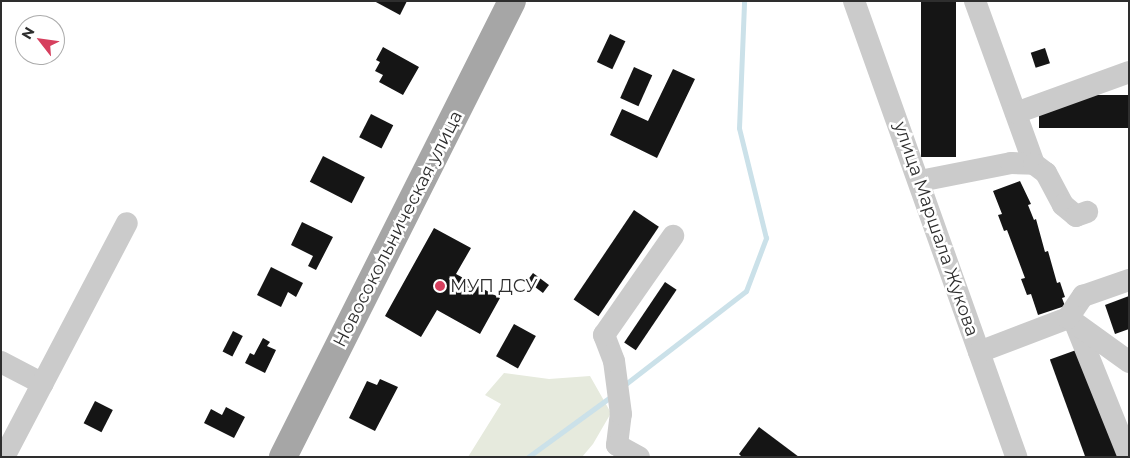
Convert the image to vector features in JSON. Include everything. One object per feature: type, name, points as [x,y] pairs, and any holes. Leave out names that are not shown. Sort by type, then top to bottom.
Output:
[{"type":"main road","name":"Новосокольническая улица","points":[[283,457],[512,1]]},
{"type":"street","name":"улица Маршала Жукова","points":[[854,1],[920,180],[1016,457]]},
{"type":"street","points":[[976,1],[1034,164],[1046,173],[1063,205],[1076,216],[1087,212]]},
{"type":"street","points":[[1016,113],[1129,72]]},
{"type":"street","points":[[920,180],[1011,163],[1034,164]]},
{"type":"street","points":[[4,457],[127,223]]},
{"type":"street","points":[[640,457],[612,451],[621,414],[614,361],[604,335],[673,236]]},
{"type":"street","points":[[979,352],[1071,320],[1083,296],[1129,280]]},
{"type":"street","points":[[1071,320],[1129,362]]},
{"type":"street","points":[[1071,320],[1129,457]]},
{"type":"street","points":[[1,362],[43,384]]},
{"type":"shaded area","points":[[504,373],[549,379],[590,376],[611,413],[593,444],[582,457],[468,457],[501,404],[485,395]]},
{"type":"building","points":[[374,1],[407,1],[400,15]]},
{"type":"building","points":[[921,1],[956,1],[956,157],[921,157]]},
{"type":"building","points":[[610,34],[625,41],[612,69],[597,62]]},
{"type":"building","points":[[383,47],[419,67],[403,95],[379,82],[383,75],[375,71],[380,62],[376,60]]},
{"type":"building","points":[[1045,48],[1050,63],[1036,68],[1031,53]]},
{"type":"building","points":[[634,67],[652,75],[638,106],[620,98]]},
{"type":"building","points":[[673,69],[695,79],[657,158],[610,135],[622,109],[648,121]]},
{"type":"building","points":[[1039,95],[1129,95],[1129,128],[1039,128]]},
{"type":"building","points":[[371,114],[393,125],[381,149],[359,137]]},
{"type":"building","points":[[323,156],[365,177],[352,203],[310,182]]},
{"type":"building","points":[[1020,181],[1031,204],[1028,205],[1034,220],[1036,219],[1045,252],[1048,251],[1057,283],[1060,282],[1065,297],[1062,298],[1065,306],[1038,315],[1031,294],[1027,295],[1021,279],[1025,278],[1007,230],[1004,231],[998,215],[1002,214],[993,191]]},
{"type":"building","points":[[634,210],[659,227],[598,316],[574,300]]},
{"type":"building","points":[[302,222],[333,237],[316,270],[308,266],[313,256],[291,245]]},
{"type":"building","name":"МУП ДСУ","points":[[434,228],[471,248],[456,274],[500,298],[480,334],[437,310],[421,337],[385,316]]},
{"type":"building","points":[[271,267],[303,283],[296,297],[288,292],[281,307],[257,295]]},
{"type":"building","points":[[533,273],[549,285],[543,293],[527,281]]},
{"type":"building","points":[[665,282],[677,290],[636,350],[624,343]]},
{"type":"building","points":[[1129,296],[1129,329],[1115,334],[1105,305]]},
{"type":"building","points":[[514,324],[536,336],[518,368],[496,356]]},
{"type":"building","points":[[233,331],[243,336],[232,356],[223,351]]},
{"type":"building","points":[[263,338],[270,342],[267,346],[276,350],[265,373],[245,363],[250,353],[254,355]]},
{"type":"building","points":[[1079,349],[1118,457],[1085,457],[1050,360]]},
{"type":"building","points":[[380,379],[398,387],[375,431],[349,418],[367,381],[377,385]]},
{"type":"building","points":[[95,401],[113,410],[101,432],[84,423]]},
{"type":"building","points":[[226,407],[245,417],[234,438],[204,423],[211,409],[222,415]]},
{"type":"building","points":[[759,427],[799,457],[742,457],[739,454]]},
{"type":"waterway","points":[[623,386],[746,291],[766,238],[739,128],[744,1]]},
{"type":"waterway","points":[[528,457],[613,395]]},
{"type":"place","name":"МУП ДСУ","points":[[440,286]]}]
